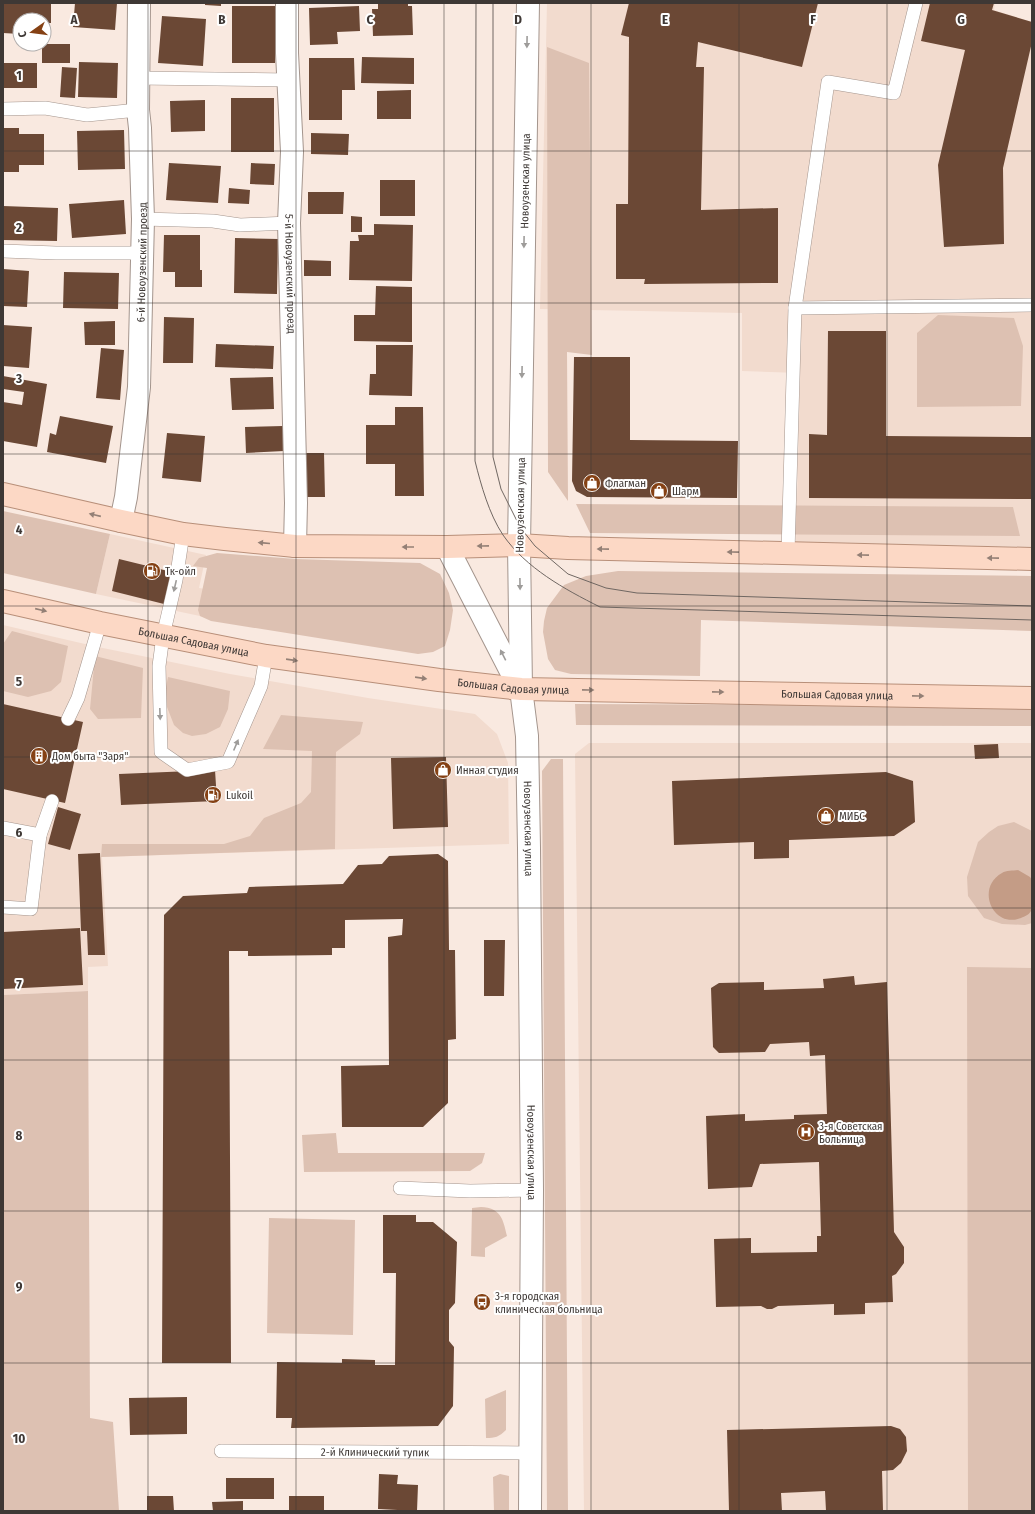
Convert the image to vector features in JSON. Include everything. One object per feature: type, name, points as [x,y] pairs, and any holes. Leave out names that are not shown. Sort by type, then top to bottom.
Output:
[{"type":"main road","name":"6-й Новоузенский проезд","points":[[121,521],[126,497],[139,387],[143,219],[137,78],[138,3]]},
{"type":"main road","name":"5-й Новоузенский проезд","points":[[287,3],[287,53],[292,152],[289,223],[296,503],[295,546]]},
{"type":"main road","name":"Новоузенская улица","points":[[528,3],[519,545],[521,689],[527,736],[532,1190],[530,1511]]},
{"type":"main road","points":[[3,494],[183,534],[295,546],[447,547],[519,545],[568,548],[1032,559]]},
{"type":"main road","points":[[447,547],[521,689]]},
{"type":"main road","name":"Большая Садовая улица","points":[[3,601],[100,623],[266,656],[439,680],[521,689],[1032,698]]},
{"type":"lane","points":[[788,553],[795,308],[828,82],[894,93],[916,3]]},
{"type":"lane","points":[[137,78],[289,80]]},
{"type":"lane","points":[[3,109],[44,108],[87,115],[138,110]]},
{"type":"lane","points":[[143,219],[214,221],[240,225],[289,223]]},
{"type":"lane","points":[[3,251],[56,253],[142,253]]},
{"type":"lane","points":[[795,308],[1032,305]]},
{"type":"lane","points":[[183,534],[176,580],[163,636],[158,666],[161,752],[187,770],[228,762],[261,686],[266,656]]},
{"type":"lane","points":[[68,719],[78,698],[100,623]]},
{"type":"lane","points":[[3,907],[31,909],[40,835],[52,800]]},
{"type":"lane","points":[[3,828],[40,835]]},
{"type":"lane","points":[[400,1188],[470,1191],[532,1190]]},
{"type":"lane","name":"2-й Клинический тупик","points":[[221,1450],[530,1453]]},
{"type":"shaded area","points":[[547,3],[995,3],[994,10],[1032,22],[1032,547],[796,542],[800,373],[742,371],[742,313],[540,309]]},
{"type":"shaded area","points":[[547,47],[589,63],[592,355],[567,352],[568,501],[548,472]]},
{"type":"shaded area","points":[[938,315],[1014,318],[1023,346],[1021,406],[917,407],[917,333]]},
{"type":"shaded area","points":[[576,504],[1013,507],[1020,536],[590,533]]},
{"type":"shaded area","points":[[3,511],[110,534],[96,594],[3,573]]},
{"type":"shaded area","name":"Тк-ойл","points":[[110,534],[206,555],[199,588],[237,594],[233,623],[96,594]]},
{"type":"shaded area","points":[[217,553],[296,559],[420,563],[440,574],[449,593],[453,610],[450,630],[445,646],[433,652],[418,654],[211,621],[200,616],[198,610],[207,568],[193,566],[199,558]]},
{"type":"shaded area","points":[[618,571],[1032,576],[1032,631],[701,620],[700,676],[571,674],[555,670],[548,659],[543,632],[547,608],[564,585],[586,576]]},
{"type":"shaded area","points":[[3,625],[98,647],[230,674],[368,698],[475,714],[497,734],[508,763],[509,844],[102,857],[108,966],[88,967],[88,991],[3,995]]},
{"type":"shaded area","points":[[12,631],[68,646],[61,682],[51,691],[28,697],[3,691],[3,644]]},
{"type":"shaded area","points":[[95,656],[143,668],[141,718],[98,719],[90,709]]},
{"type":"shaded area","points":[[168,677],[230,691],[228,709],[220,727],[206,734],[192,736],[183,733],[174,725],[167,707],[165,692]]},
{"type":"shaded area","points":[[575,704],[1032,706],[1032,726],[576,725]]},
{"type":"shaded area","points":[[281,715],[363,722],[360,734],[336,752],[335,849],[101,857],[102,844],[224,844],[250,836],[264,818],[301,803],[311,792],[312,751],[263,749]]},
{"type":"shaded area","name":"3-я Советская Больница","points":[[589,743],[1032,743],[1032,1511],[584,1511],[575,754]]},
{"type":"shaded area","points":[[551,759],[563,759],[568,1511],[547,1511],[542,771]]},
{"type":"shaded area","points":[[1014,822],[1032,831],[1032,923],[1025,925],[1002,924],[984,918],[968,896],[967,877],[978,842],[998,826]]},
{"type":"shaded area","points":[[1018,870],[1030,877],[1032,880],[1033,896],[1031,911],[1021,918],[1011,920],[1002,918],[996,913],[991,905],[989,897],[990,888],[994,880],[1002,873]]},
{"type":"shaded area","points":[[967,967],[1032,968],[1032,1511],[968,1511]]},
{"type":"shaded area","points":[[88,991],[90,1418],[113,1422],[119,1511],[3,1511],[3,995]]},
{"type":"shaded area","points":[[336,1133],[338,1153],[485,1153],[482,1163],[470,1171],[304,1172],[302,1135]]},
{"type":"shaded area","points":[[481,1207],[497,1212],[504,1224],[507,1236],[485,1248],[485,1257],[471,1256],[472,1208]]},
{"type":"shaded area","points":[[269,1218],[355,1220],[353,1335],[267,1333]]},
{"type":"shaded area","points":[[506,1390],[506,1430],[497,1437],[486,1438],[485,1399]]},
{"type":"shaded area","points":[[500,1474],[509,1476],[509,1511],[494,1511],[493,1477]]},
{"type":"building","points":[[3,3],[51,3],[51,12],[12,12],[12,34],[3,33]]},
{"type":"building","points":[[75,3],[117,3],[115,30],[73,27]]},
{"type":"building","points":[[205,3],[221,3],[221,6],[205,5]]},
{"type":"building","points":[[378,3],[408,3],[408,6],[412,6],[413,35],[373,36],[372,9],[378,9]]},
{"type":"building","points":[[629,3],[818,3],[802,67],[698,42],[696,67],[704,67],[701,210],[778,208],[778,283],[644,284],[645,279],[616,279],[616,204],[628,204],[629,37],[621,35]]},
{"type":"building","points":[[930,3],[994,3],[992,10],[1032,22],[1032,42],[1003,168],[1004,244],[944,247],[938,165],[965,50],[921,41]]},
{"type":"building","points":[[232,6],[276,6],[275,63],[232,63]]},
{"type":"building","points":[[359,6],[360,31],[337,32],[338,44],[310,45],[309,8]]},
{"type":"building","points":[[162,16],[206,19],[203,66],[158,63]]},
{"type":"building","points":[[52,44],[70,44],[70,63],[42,63],[42,52],[52,52]]},
{"type":"building","points":[[362,57],[414,58],[414,84],[361,83]]},
{"type":"building","points":[[309,58],[354,58],[355,90],[342,90],[342,120],[309,120]]},
{"type":"building","points":[[79,62],[118,63],[117,98],[78,97]]},
{"type":"building","points":[[3,63],[37,63],[37,88],[3,88]]},
{"type":"building","points":[[62,67],[77,68],[75,98],[60,97]]},
{"type":"building","points":[[411,90],[411,119],[377,119],[377,91]]},
{"type":"building","points":[[231,98],[274,98],[274,152],[231,152]]},
{"type":"building","points":[[205,100],[205,131],[171,132],[170,101]]},
{"type":"building","points":[[3,128],[19,128],[19,134],[44,134],[44,165],[19,165],[19,172],[3,172]]},
{"type":"building","points":[[124,130],[125,169],[78,170],[77,131]]},
{"type":"building","points":[[311,133],[349,134],[348,155],[311,154]]},
{"type":"building","points":[[169,163],[221,166],[218,203],[166,200]]},
{"type":"building","points":[[251,163],[275,164],[274,185],[250,184]]},
{"type":"building","points":[[380,180],[415,180],[415,216],[380,216]]},
{"type":"building","points":[[229,188],[250,190],[249,204],[228,203]]},
{"type":"building","points":[[308,192],[344,192],[343,214],[308,214]]},
{"type":"building","points":[[124,200],[126,234],[72,238],[69,204]]},
{"type":"building","points":[[3,206],[58,208],[57,241],[3,240]]},
{"type":"building","points":[[351,216],[362,217],[362,232],[351,232]]},
{"type":"building","points":[[374,224],[413,225],[412,281],[349,280],[350,241],[359,241],[358,235],[374,235]]},
{"type":"building","points":[[164,235],[200,235],[200,270],[202,270],[202,287],[175,287],[175,272],[163,272]]},
{"type":"building","points":[[235,238],[278,239],[277,294],[234,293]]},
{"type":"building","points":[[304,260],[331,261],[331,276],[304,276]]},
{"type":"building","points":[[3,269],[29,271],[27,307],[3,306]]},
{"type":"building","points":[[64,272],[119,273],[118,309],[63,308]]},
{"type":"building","points":[[376,286],[412,287],[412,342],[354,341],[354,315],[375,315]]},
{"type":"building","points":[[164,317],[194,318],[193,363],[163,363]]},
{"type":"building","points":[[115,321],[115,345],[85,345],[84,322]]},
{"type":"building","points":[[3,325],[32,327],[29,368],[3,366]]},
{"type":"building","points":[[828,331],[886,331],[886,436],[1032,437],[1032,499],[809,498],[809,434],[827,435]]},
{"type":"building","points":[[216,344],[274,346],[273,369],[215,367]]},
{"type":"building","points":[[376,345],[413,345],[412,396],[369,395],[370,374],[376,374]]},
{"type":"building","points":[[101,348],[124,350],[120,400],[96,398]]},
{"type":"building","points":[[574,357],[630,357],[630,440],[738,441],[737,498],[587,497],[576,491],[572,481]]},
{"type":"building","points":[[3,376],[47,384],[37,447],[3,441],[3,402],[22,405],[24,392],[3,389]]},
{"type":"building","points":[[273,377],[274,409],[232,410],[230,378]]},
{"type":"building","points":[[395,407],[423,407],[424,496],[395,496],[395,464],[366,464],[366,425],[395,425]]},
{"type":"building","points":[[60,416],[113,426],[106,463],[47,452],[50,433],[56,435]]},
{"type":"building","points":[[283,426],[284,451],[246,453],[245,427]]},
{"type":"building","points":[[167,433],[205,436],[201,482],[162,478]]},
{"type":"building","points":[[306,453],[324,453],[325,497],[306,497]]},
{"type":"building","points":[[119,559],[172,572],[164,604],[112,591]]},
{"type":"building","name":"Дом быта \"Заря\"","points":[[3,704],[83,722],[65,803],[3,789]]},
{"type":"building","points":[[998,744],[999,758],[975,759],[974,745]]},
{"type":"building","points":[[446,757],[448,827],[393,829],[391,758]]},
{"type":"building","points":[[215,770],[217,801],[121,805],[119,774]]},
{"type":"building","points":[[886,772],[913,781],[915,822],[894,836],[789,840],[789,858],[754,859],[754,842],[674,845],[672,781]]},
{"type":"building","points":[[58,807],[81,814],[70,850],[48,844]]},
{"type":"building","points":[[100,853],[105,955],[88,955],[87,931],[81,931],[78,854]]},
{"type":"building","points":[[438,854],[448,861],[449,950],[455,950],[456,1039],[448,1040],[448,1103],[423,1127],[342,1127],[341,1066],[389,1065],[388,937],[402,935],[403,919],[345,920],[345,948],[332,948],[332,955],[248,956],[248,951],[229,951],[231,1363],[162,1363],[164,915],[183,896],[247,893],[249,887],[343,884],[358,865],[382,864],[389,856]]},
{"type":"building","points":[[80,928],[83,985],[3,989],[3,932]]},
{"type":"building","points":[[484,940],[505,940],[504,996],[484,996]]},
{"type":"building","points":[[854,976],[855,985],[887,982],[894,1232],[904,1247],[904,1263],[896,1274],[892,1276],[893,1302],[865,1303],[865,1314],[834,1315],[834,1304],[778,1306],[772,1309],[767,1309],[761,1306],[716,1307],[714,1239],[751,1238],[751,1253],[817,1252],[817,1236],[821,1236],[819,1162],[760,1164],[752,1187],[708,1189],[706,1116],[745,1114],[745,1121],[794,1119],[794,1115],[827,1114],[825,1055],[810,1056],[809,1042],[770,1044],[765,1052],[719,1053],[713,1047],[711,988],[719,983],[764,982],[764,990],[824,988],[823,979]]},
{"type":"building","points":[[383,1215],[416,1215],[416,1222],[433,1222],[457,1242],[455,1303],[449,1310],[449,1341],[454,1347],[453,1406],[438,1426],[291,1428],[292,1418],[276,1418],[277,1362],[342,1363],[342,1359],[375,1360],[375,1365],[395,1365],[396,1273],[383,1273]]},
{"type":"building","points":[[187,1397],[187,1434],[130,1435],[129,1398]]},
{"type":"building","points":[[891,1426],[900,1429],[906,1437],[907,1451],[901,1463],[893,1470],[882,1471],[883,1511],[826,1511],[825,1491],[781,1493],[782,1511],[729,1511],[727,1430]]},
{"type":"building","points":[[379,1474],[398,1475],[397,1484],[418,1485],[417,1511],[378,1509]]},
{"type":"building","points":[[226,1478],[274,1478],[274,1499],[226,1499]]},
{"type":"building","points":[[147,1496],[173,1496],[174,1511],[147,1511]]},
{"type":"building","points":[[289,1496],[324,1496],[324,1511],[289,1511]]},
{"type":"building","points":[[243,1501],[243,1511],[213,1511],[212,1502]]},
{"type":"tram line","points":[[476,3],[475,461],[490,509],[498,527],[512,547],[534,568],[547,577],[600,607],[1032,620]]},
{"type":"tram line","points":[[493,3],[493,457],[501,489],[520,527],[535,546],[568,574],[606,588],[637,593],[1032,606]]},
{"type":"place","name":"Флагман","points":[[592,483]]},
{"type":"place","name":"Шарм","points":[[659,491]]},
{"type":"place","name":"Тк-ойл","points":[[152,571]]},
{"type":"place","name":"Дом быта \"Заря\"","points":[[39,756]]},
{"type":"place","name":"Инная студия","points":[[443,770]]},
{"type":"place","name":"Lukoil","points":[[213,795]]},
{"type":"place","name":"МИБС","points":[[826,816]]},
{"type":"place","name":"3-я Советская Больница","points":[[806,1132]]},
{"type":"place","name":"3-я городская клиническая больница","points":[[482,1302]]}]
